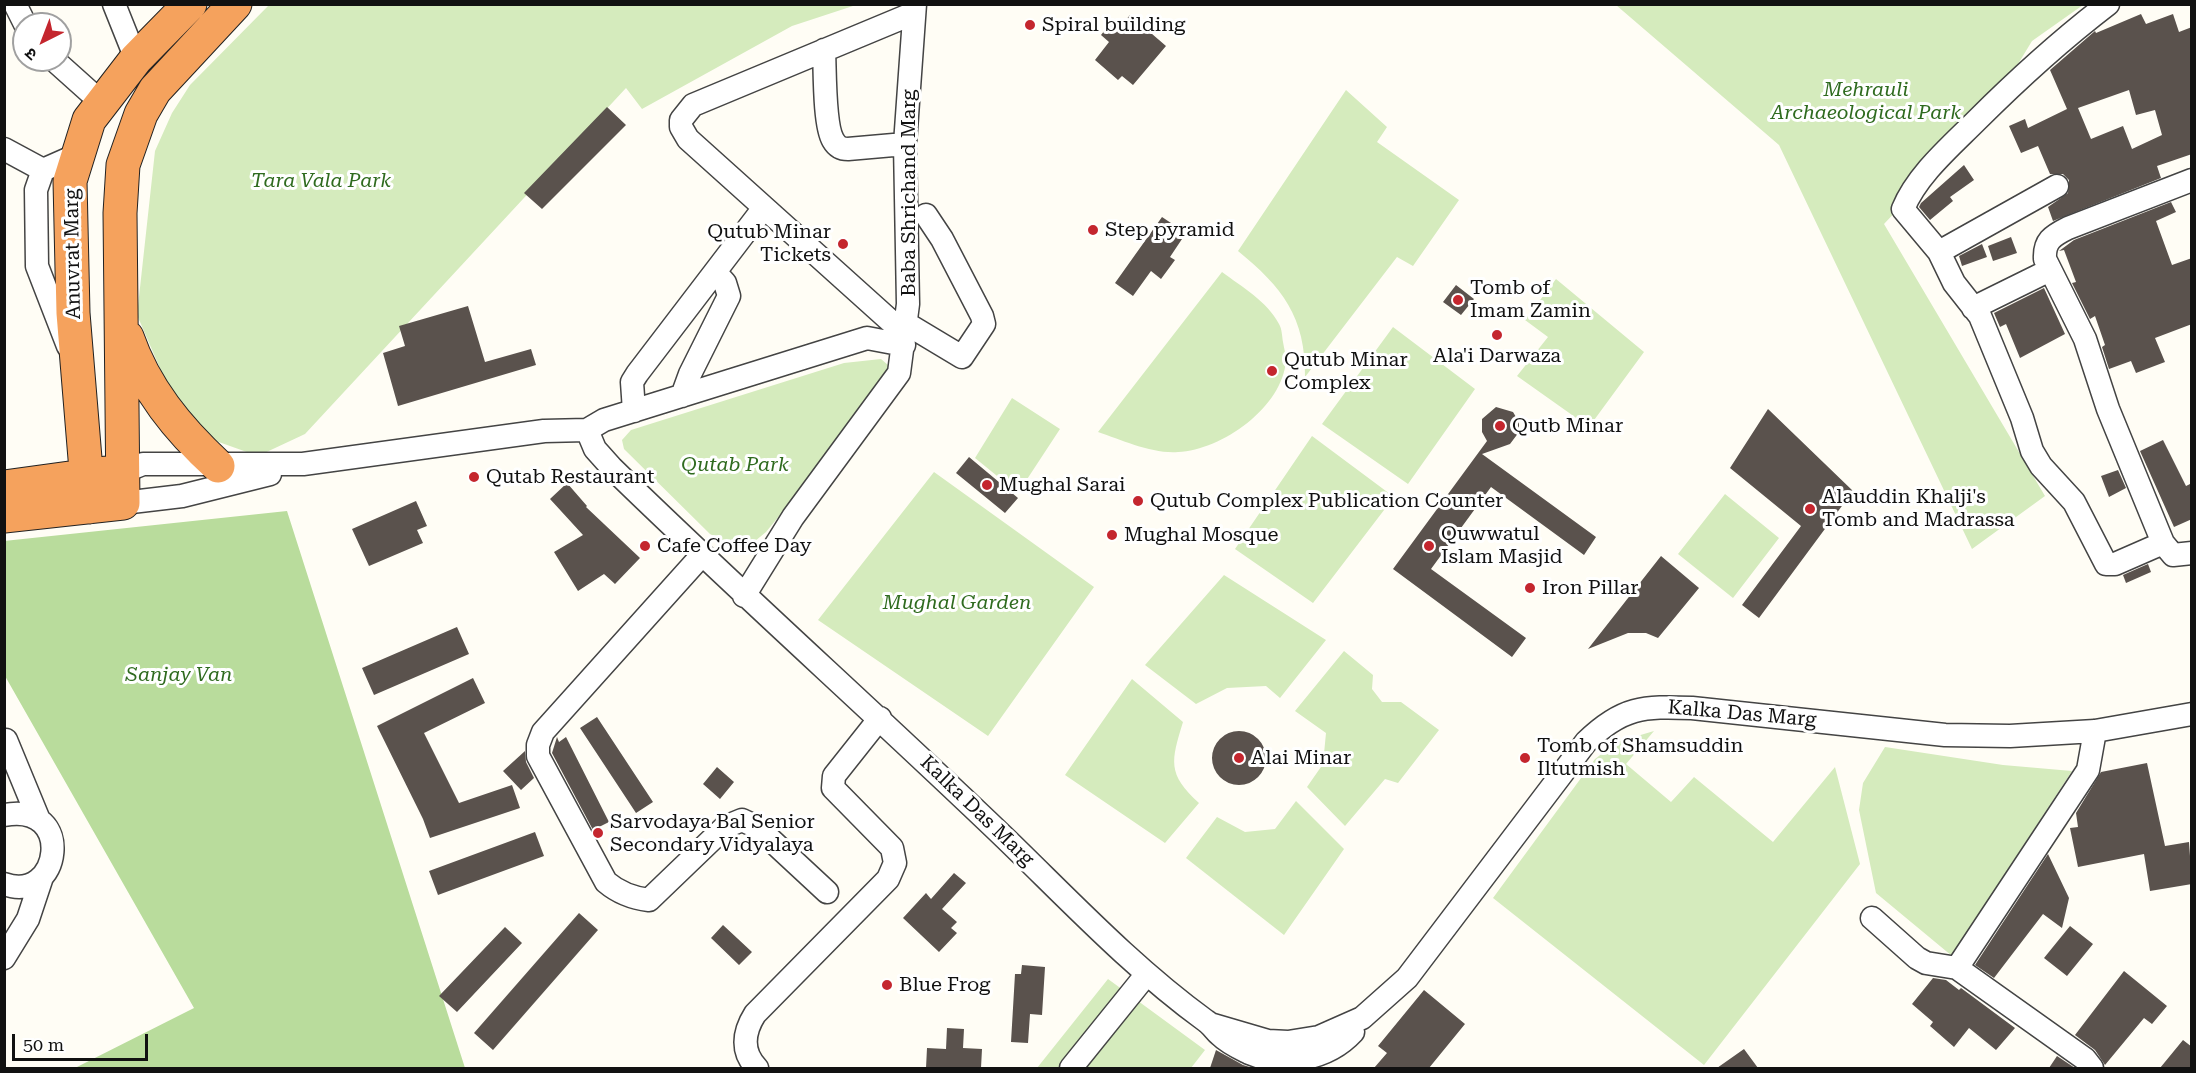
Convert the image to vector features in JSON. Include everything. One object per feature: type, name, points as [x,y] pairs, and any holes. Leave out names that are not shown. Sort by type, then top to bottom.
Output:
[{"type":"highway","name":"Anuvrat Marg","points":[[89,507],[76,365],[70,182],[89,120],[136,59],[190,4]]},
{"type":"highway","points":[[123,487],[120,192],[130,138],[155,90],[235,4]]},
{"type":"highway","points":[[121,318],[148,385],[191,442],[218,466]]},
{"type":"highway","points":[[4,487],[37,484],[86,474],[123,487]]},
{"type":"highway","points":[[4,516],[89,507],[123,487]]},
{"type":"street","points":[[114,4],[136,59]]},
{"type":"street","points":[[2108,4],[2069,33],[2016,81],[1955,142],[1910,192],[1903,209],[1939,252],[1954,283],[1984,326],[2022,417],[2032,451],[2041,466],[2074,502],[2106,564],[2121,562],[2163,543]]},
{"type":"street","points":[[915,9],[693,105],[681,120],[681,127],[688,139],[763,209],[906,334],[962,357],[984,324],[947,247],[926,216]]},
{"type":"street","name":"Baba Shrichand Marg","points":[[744,596],[772,548],[805,499],[899,373],[906,334],[905,144],[915,9]]},
{"type":"street","points":[[824,50],[830,130],[835,144],[840,148],[848,149],[905,144]]},
{"type":"street","points":[[67,72],[102,103]]},
{"type":"street","points":[[4,148],[43,170]]},
{"type":"street","points":[[76,365],[37,266],[36,190],[43,170],[77,155]]},
{"type":"street","points":[[2192,180],[2053,236],[2044,248],[2045,260],[2085,339],[2108,409],[2163,543],[2174,555],[2192,553]]},
{"type":"street","points":[[1939,252],[2057,186]]},
{"type":"street","points":[[634,411],[632,382],[763,209]]},
{"type":"street","points":[[1973,308],[2050,270]]},
{"type":"street","points":[[682,396],[690,374],[729,296],[725,283],[715,272]]},
{"type":"street","points":[[123,487],[143,464],[218,466],[303,464],[544,431],[587,430],[604,420],[867,338],[906,334]]},
{"type":"street","name":"Kalka Das Marg","points":[[587,430],[596,449],[612,468],[744,596],[880,718],[1146,975],[1210,1024],[1228,1041],[1253,1054],[1267,1058],[1305,1064],[1342,1043],[1362,1018],[1407,978],[1586,742],[1606,722],[1634,710],[1660,706],[1692,708],[1945,735],[2010,736],[2095,731],[2192,714]]},
{"type":"street","points":[[123,487],[182,496],[303,464]]},
{"type":"street","points":[[702,555],[543,732],[538,745],[538,756],[606,882],[633,898],[649,900],[725,827],[742,820],[757,827],[827,892]]},
{"type":"street","points":[[757,1068],[748,1059],[745,1042],[746,1028],[756,1014],[888,879],[896,863],[892,848],[833,788],[834,776],[880,718]]},
{"type":"street","points":[[1957,968],[2088,770],[2095,731]]},
{"type":"street","points":[[4,958],[27,919],[42,877],[49,868],[54,847],[52,837],[39,820],[5,739]]},
{"type":"street","points":[[4,814],[28,814],[39,820]]},
{"type":"street","points":[[4,884],[21,886],[42,877]]},
{"type":"street","points":[[1872,918],[1926,963],[1957,968],[2085,1059],[2092,1068]]},
{"type":"street","points":[[1071,1068],[1146,975]]},
{"type":"street","name":"Kalka Das Marg","points":[[1210,1024],[1268,1041],[1288,1042],[1319,1037],[1362,1018]]},
{"type":"green space","name":"Tara Vala Park","points":[[269,5],[856,5],[792,26],[642,109],[626,88],[305,434],[258,456],[202,436],[169,389],[137,315],[155,151],[172,113],[190,85]]},
{"type":"green space","name":"Mehrauli Archaeological Park","points":[[1616,5],[2083,5],[2032,41],[1987,115],[1884,224],[2045,496],[1972,549],[1779,145]]},
{"type":"green space","points":[[1346,90],[1387,127],[1377,142],[1459,200],[1413,266],[1397,257],[1305,377],[1301,337],[1296,320],[1279,291],[1254,264],[1238,251]]},
{"type":"green space","points":[[1222,272],[1261,301],[1280,326],[1286,360],[1282,377],[1274,394],[1247,423],[1213,443],[1195,449],[1178,452],[1158,451],[1098,432]]},
{"type":"green space","points":[[1556,279],[1644,352],[1589,427],[1517,376],[1548,337],[1525,320]]},
{"type":"green space","points":[[1393,327],[1475,389],[1408,484],[1322,424]]},
{"type":"green space","name":"Qutab Park","points":[[881,359],[888,365],[889,382],[766,532],[749,546],[734,546],[710,534],[624,449],[622,440],[631,430],[844,363]]},
{"type":"green space","points":[[1012,398],[1060,429],[1018,493],[975,458]]},
{"type":"green space","points":[[1312,436],[1394,497],[1313,603],[1235,549]]},
{"type":"green space","name":"Mughal Garden","points":[[934,472],[1094,587],[988,736],[818,620]]},
{"type":"green space","points":[[1725,494],[1779,538],[1733,598],[1678,554]]},
{"type":"green space","name":"Sanjay Van","points":[[287,511],[465,1068],[75,1068],[194,1008],[5,676],[4,541]]},
{"type":"green space","points":[[1224,575],[1326,640],[1280,698],[1266,686],[1227,688],[1196,704],[1145,665]]},
{"type":"green space","points":[[1344,651],[1373,675],[1372,689],[1382,702],[1401,702],[1439,730],[1398,783],[1385,779],[1345,826],[1307,787],[1323,764],[1326,733],[1295,711]]},
{"type":"green space","points":[[1132,679],[1183,722],[1176,747],[1174,766],[1181,784],[1199,803],[1165,843],[1065,775]]},
{"type":"green space","points":[[1654,731],[1626,764],[1671,802],[1694,777],[1773,842],[1835,767],[1860,864],[1704,1065],[1493,898],[1595,759],[1617,742]]},
{"type":"green space","points":[[1885,747],[2003,765],[2072,771],[1952,956],[1876,893],[1859,810],[1863,783]]},
{"type":"green space","points":[[1296,801],[1344,849],[1284,935],[1186,858],[1217,817],[1245,832],[1275,829]]},
{"type":"green space","points":[[1108,979],[1205,1050],[1191,1068],[1037,1068]]},
{"type":"building","points":[[2141,14],[2146,24],[2173,14],[2179,32],[2192,27],[2192,154],[2157,166],[2161,178],[2053,221],[2048,207],[2068,193],[2069,180],[2063,174],[2050,174],[2038,146],[2021,153],[2009,126],[2025,119],[2028,128],[2067,109],[2050,70],[2095,31],[2096,33]],"holes":[[[2129,90],[2136,115],[2155,110],[2162,135],[2132,149],[2123,126],[2091,139],[2078,108]]]},
{"type":"building","points":[[1130,15],[1166,46],[1133,85],[1122,76],[1118,80],[1095,60],[1109,42],[1101,35],[1112,21],[1120,27]]},
{"type":"building","points":[[607,107],[626,125],[542,209],[524,193]]},
{"type":"building","points":[[1964,165],[1974,180],[1950,197],[1953,201],[1930,220],[1919,207],[1921,203]]},
{"type":"building","points":[[2171,202],[2176,212],[2156,221],[2172,265],[2192,258],[2192,324],[2155,338],[2165,362],[2136,373],[2131,361],[2109,369],[2102,347],[2105,345],[2095,316],[2090,319],[2072,283],[2076,282],[2064,250],[2059,251],[2074,240]]},
{"type":"building","points":[[1162,217],[1186,233],[1170,257],[1175,260],[1161,279],[1151,271],[1133,296],[1115,283]]},
{"type":"building","points":[[2011,237],[2017,253],[1993,261],[1988,246]]},
{"type":"building","points":[[1982,244],[1987,257],[1962,266],[1959,256]]},
{"type":"building","name":"Tomb of Imam Zamin","points":[[1456,285],[1474,299],[1461,315],[1443,302]]},
{"type":"building","points":[[2044,288],[2065,334],[2020,358],[2006,324],[2000,327],[1994,313]]},
{"type":"building","points":[[468,306],[485,362],[531,349],[536,365],[398,406],[383,353],[405,346],[399,326]]},
{"type":"building","name":"Quwwatul Islam Masjid","points":[[1496,407],[1513,412],[1519,422],[1519,432],[1510,444],[1482,454],[1596,537],[1584,555],[1491,487],[1431,569],[1526,638],[1512,657],[1393,569],[1487,441],[1482,432],[1482,419]]},
{"type":"building","name":"Alauddin Khalji's Tomb and Madrassa","points":[[1768,409],[1853,491],[1759,618],[1742,605],[1801,526],[1730,468]]},
{"type":"building","points":[[2163,440],[2186,486],[2192,483],[2192,519],[2174,527],[2140,451]]},
{"type":"building","name":"Mughal Sarai","points":[[969,457],[1018,498],[1005,513],[956,473]]},
{"type":"building","points":[[2118,470],[2126,488],[2109,497],[2101,476]]},
{"type":"building","points":[[567,483],[586,507],[640,558],[615,584],[604,574],[578,591],[554,552],[583,535],[550,499]]},
{"type":"building","points":[[416,501],[427,526],[417,530],[423,543],[369,566],[352,529]]},
{"type":"building","points":[[1661,556],[1699,588],[1658,638],[1646,633],[1628,633],[1588,649]]},
{"type":"building","points":[[2148,564],[2151,572],[2126,583],[2123,575]]},
{"type":"building","points":[[457,627],[469,654],[374,695],[362,668]]},
{"type":"building","points":[[473,678],[485,703],[424,733],[459,803],[512,785],[520,808],[430,838],[377,726]]},
{"type":"building","points":[[597,717],[653,802],[636,813],[580,728]]},
{"type":"building","name":"Alai Minar","points":[[1234,731],[1244,731],[1254,735],[1262,743],[1266,758],[1262,773],[1254,781],[1244,785],[1234,785],[1224,781],[1216,773],[1212,763],[1212,753],[1216,743],[1224,735]]},
{"type":"building","points":[[557,737],[559,742],[566,737],[609,822],[593,830],[552,753]]},
{"type":"building","points":[[525,751],[526,762],[534,778],[521,790],[503,771]]},
{"type":"building","points":[[2147,763],[2165,846],[2189,842],[2192,884],[2150,891],[2144,854],[2078,867],[2070,828],[2078,827],[2076,813],[2101,772]]},
{"type":"building","points":[[717,767],[734,782],[720,799],[703,784]]},
{"type":"building","points":[[535,832],[544,856],[438,895],[429,871]]},
{"type":"building","points":[[2048,854],[2069,898],[2062,928],[2043,914],[1994,978],[1975,965]]},
{"type":"building","points":[[954,873],[966,883],[942,909],[957,922],[951,928],[957,933],[939,952],[903,918],[926,893],[931,899]]},
{"type":"building","points":[[579,913],[598,930],[493,1050],[474,1033]]},
{"type":"building","points":[[723,925],[752,952],[739,965],[711,938]]},
{"type":"building","points":[[2070,926],[2093,944],[2067,976],[2044,958]]},
{"type":"building","points":[[505,927],[522,943],[457,1012],[439,996]]},
{"type":"building","points":[[1022,965],[1045,967],[1042,1015],[1030,1014],[1028,1043],[1011,1042],[1015,974],[1021,974]]},
{"type":"building","points":[[2124,971],[2167,1006],[2152,1024],[2144,1018],[2105,1065],[2095,1050],[2075,1035]]},
{"type":"building","points":[[1933,978],[1946,980],[1959,990],[1961,988],[2015,1028],[1996,1050],[1969,1028],[1954,1047],[1930,1026],[1933,1022],[1912,1004]]},
{"type":"building","points":[[1424,990],[1465,1024],[1429,1068],[1374,1068],[1387,1053],[1378,1046]]},
{"type":"building","points":[[947,1028],[964,1029],[963,1048],[982,1049],[981,1068],[926,1068],[927,1048],[946,1049]]},
{"type":"building","points":[[2183,1040],[2192,1047],[2192,1068],[2160,1068]]},
{"type":"building","points":[[1744,1049],[1758,1068],[1717,1068]]},
{"type":"building","points":[[1216,1050],[1243,1065],[1253,1068],[1210,1068]]},
{"type":"building","points":[[2057,1056],[2075,1068],[2049,1068]]},
{"type":"place","name":"Spiral building","points":[[1030,25]]},
{"type":"place","name":"Step pyramid","points":[[1093,230]]},
{"type":"place","name":"Qutub Minar Tickets","points":[[843,244]]},
{"type":"place","name":"Tomb of Imam Zamin","points":[[1458,300]]},
{"type":"place","name":"Ala'i Darwaza","points":[[1497,335]]},
{"type":"place","name":"Qutub Minar Complex","points":[[1272,371]]},
{"type":"place","name":"Qutb Minar","points":[[1500,426]]},
{"type":"place","name":"Qutab Restaurant","points":[[474,477]]},
{"type":"place","name":"Mughal Sarai","points":[[987,485]]},
{"type":"place","name":"Qutub Complex Publication Counter","points":[[1138,501]]},
{"type":"place","name":"Alauddin Khalji's Tomb and Madrassa","points":[[1810,509]]},
{"type":"place","name":"Mughal Mosque","points":[[1112,535]]},
{"type":"place","name":"Cafe Coffee Day","points":[[645,546]]},
{"type":"place","name":"Quwwatul Islam Masjid","points":[[1429,546]]},
{"type":"place","name":"Iron Pillar","points":[[1530,588]]},
{"type":"place","name":"Alai Minar","points":[[1239,758]]},
{"type":"place","name":"Tomb of Shamsuddin Iltutmish","points":[[1525,758]]},
{"type":"place","name":"Sarvodaya Bal Senior Secondary Vidyalaya","points":[[598,833]]},
{"type":"place","name":"Blue Frog","points":[[887,985]]}]
